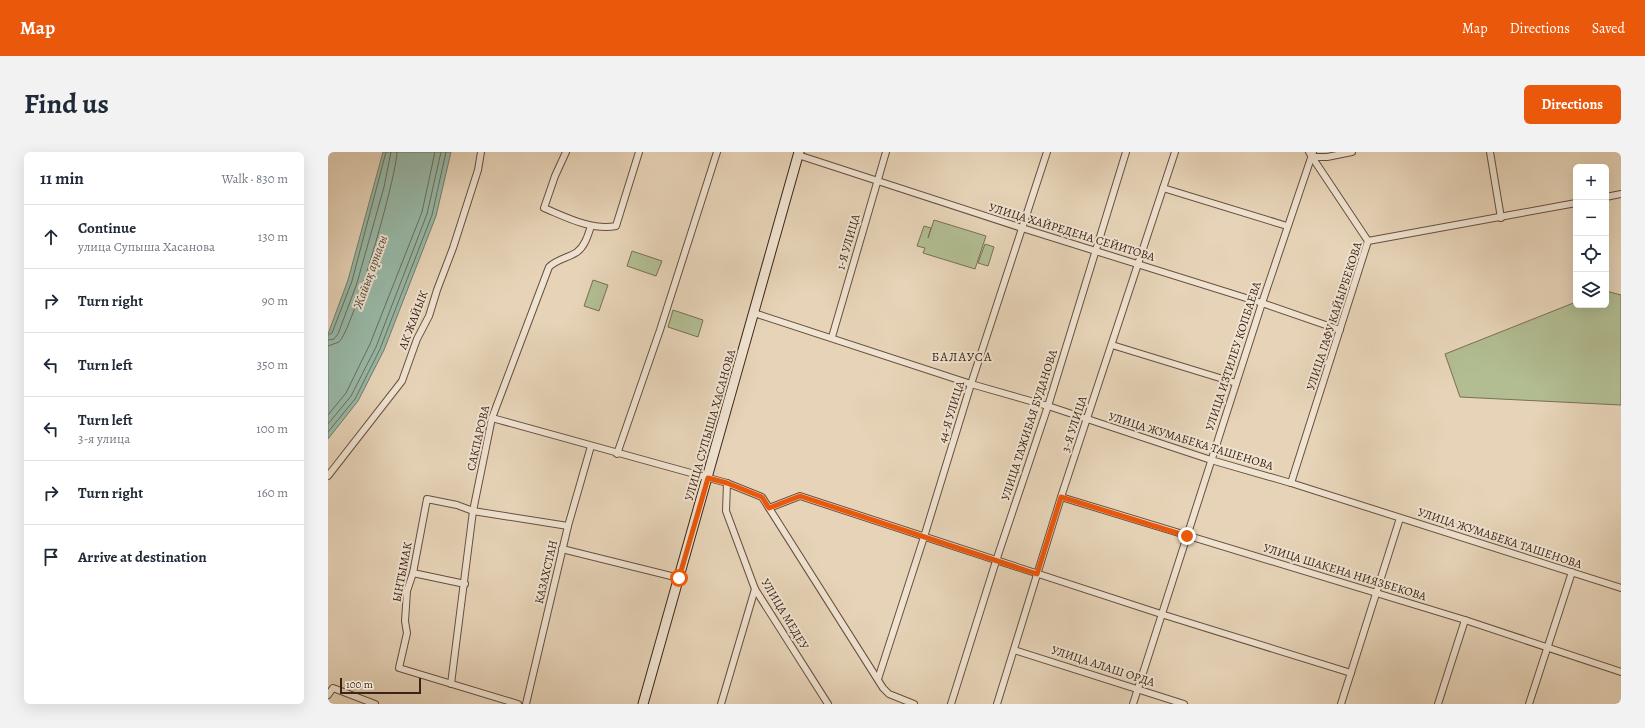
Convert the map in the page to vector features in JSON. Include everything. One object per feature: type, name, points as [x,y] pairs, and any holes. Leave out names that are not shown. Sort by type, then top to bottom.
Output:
[{"type":"street","name":"АК ЖАЙЫК","points":[[328,476],[402,381],[417,339],[429,316],[436,290],[453,248],[478,170],[481,152]]},
{"type":"street","points":[[566,152],[555,176],[544,208],[591,226],[607,228],[616,226],[639,152]]},
{"type":"street","points":[[617,454],[660,330],[717,152]]},
{"type":"street","name":"1-Я УЛИЦА","points":[[832,337],[886,152]]},
{"type":"street","name":"44-Я УЛИЦА","points":[[878,679],[971,384],[1047,152]]},
{"type":"street","name":"УЛИЦА ТАЖИБАЯ БУДАНОВА","points":[[951,704],[996,560],[1048,406],[1126,152]]},
{"type":"street","name":"3-Я УЛИЦА","points":[[997,704],[1061,497],[1175,152]]},
{"type":"street","points":[[1311,154],[1327,157],[1352,152]]},
{"type":"street","points":[[1490,152],[1501,218]]},
{"type":"street","name":"УЛИЦА ХАЙРЕДЕНА СЕЙИТОВА","points":[[799,153],[877,181],[1095,251],[1262,302],[1340,330]]},
{"type":"street","name":"УЛИЦА СУПЫША ХАСАНОВА","points":[[643,704],[799,153]]},
{"type":"street","points":[[1311,154],[1368,241]]},
{"type":"street","name":"УЛИЦА ИЗТИЛЕУ КОПБАЕВА","points":[[1133,704],[1311,154]]},
{"type":"street","points":[[1163,188],[1287,226]]},
{"type":"street","points":[[1609,196],[1621,194]]},
{"type":"street","name":"УЛИЦА ГАФУ КАЙЫРБЕКОВА","points":[[1292,483],[1368,241],[1501,218],[1573,204]]},
{"type":"street","name":"САКПАРОВА","points":[[451,684],[465,584],[473,511],[492,418],[549,267],[554,262],[577,252],[585,243],[591,226]]},
{"type":"street","name":"УЛИЦА ЖУМАБЕКА ТАШЕНОВА","points":[[754,313],[832,337],[971,384],[1048,406],[1211,460],[1292,483],[1621,588]]},
{"type":"street","points":[[1112,345],[1236,383]]},
{"type":"street","points":[[492,418],[617,454],[727,483],[762,497],[889,694],[914,704]]},
{"type":"street","name":"КАЗАХСТАН","points":[[526,704],[562,549],[592,446]]},
{"type":"street","name":"УЛИЦА МЕДЕУ","points":[[727,483],[726,511],[755,589],[828,704]]},
{"type":"street","points":[[769,508],[800,496],[1161,614],[1350,673]]},
{"type":"street","name":"УЛИЦА ШАКЕНА НИЯЗБЕКОВА","points":[[1061,497],[1465,620],[1621,672]]},
{"type":"street","name":"ЫНТЫМАК","points":[[473,511],[457,505],[427,499],[413,573],[407,591],[405,621],[407,633],[399,668],[506,702],[518,704]]},
{"type":"street","points":[[473,511],[568,526]]},
{"type":"street","points":[[1341,704],[1400,518]]},
{"type":"street","points":[[562,549],[679,578]]},
{"type":"street","points":[[1529,704],[1572,572]]},
{"type":"street","points":[[413,573],[465,584]]},
{"type":"street","points":[[723,703],[755,589]]},
{"type":"street","points":[[1438,704],[1465,620]]},
{"type":"street","name":"УЛИЦА АЛАШ ОРДА","points":[[1014,650],[1184,704]]},
{"type":"street","points":[[328,695],[333,688],[375,704]]},
{"type":"shaded area","points":[[934,220],[986,236],[975,269],[923,253],[925,248],[917,246],[924,226],[931,228],[928,238]]},
{"type":"shaded area","points":[[985,244],[994,247],[988,266],[978,263]]},
{"type":"shaded area","points":[[632,251],[662,261],[656,276],[627,266]]},
{"type":"shaded area","points":[[593,280],[608,285],[599,311],[584,306]]},
{"type":"shaded area","points":[[1609,292],[1621,295],[1621,405],[1460,397],[1445,354],[1573,303],[1573,308],[1609,308]]},
{"type":"shaded area","points":[[673,310],[703,320],[698,337],[668,327]]},
{"type":"water","name":"Жайық арнасы","points":[[383,152],[451,152],[436,216],[384,350],[358,401],[328,439],[328,334],[348,280]]},
{"type":"district","name":"БАЛАУСА","points":[[962,356]]},
{"type":"route","points":[[679,578],[708,478],[727,483],[762,497],[769,508],[800,496],[1037,574],[1061,497],[1187,536]]}]
